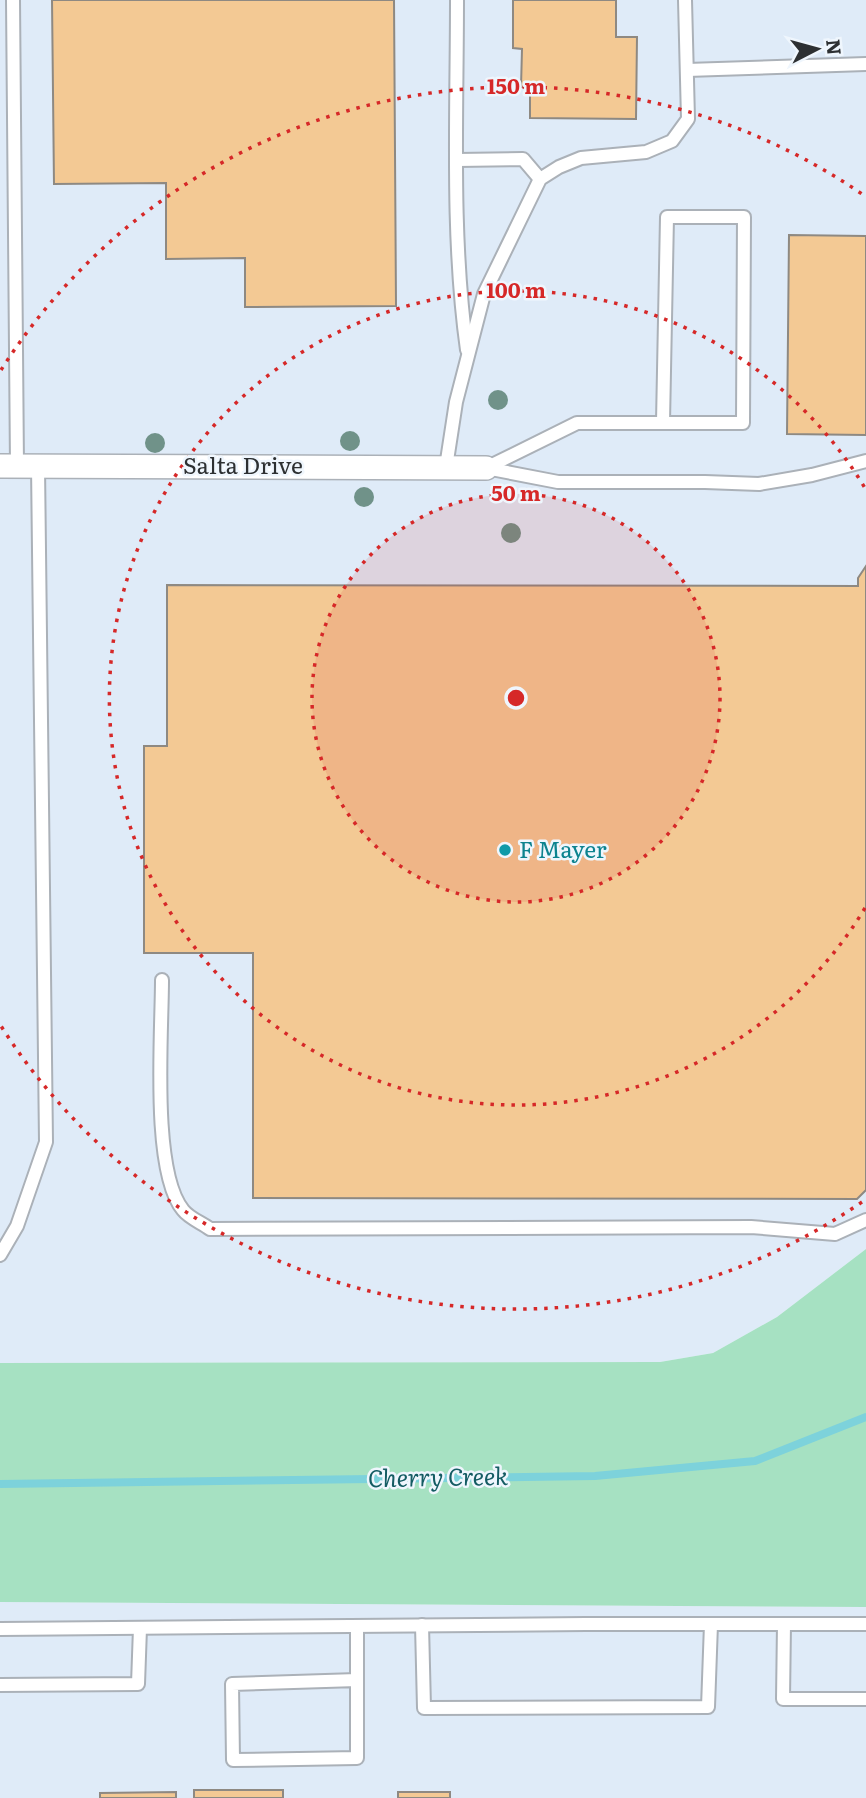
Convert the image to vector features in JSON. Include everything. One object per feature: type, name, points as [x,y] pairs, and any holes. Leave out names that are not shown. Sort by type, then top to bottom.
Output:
[{"type":"street","name":"Salta Drive","points":[[18,466],[486,468]]},
{"type":"lane","points":[[0,1255],[17,1226],[46,1142],[18,466],[13,0]]},
{"type":"lane","points":[[457,0],[460,304],[468,357]]},
{"type":"lane","points":[[446,467],[456,402],[484,294],[540,178],[580,158],[646,152],[671,141],[688,119],[685,0]]},
{"type":"lane","points":[[687,70],[866,64]]},
{"type":"lane","points":[[457,160],[523,159],[540,178]]},
{"type":"lane","points":[[486,468],[578,423],[743,422],[744,217],[667,217],[663,422]]},
{"type":"lane","points":[[486,468],[558,482],[760,484],[812,475],[866,461]]},
{"type":"lane","points":[[162,980],[162,1141],[170,1188],[184,1212],[210,1229],[751,1227],[835,1234],[866,1220]]},
{"type":"lane","points":[[422,1625],[424,1708],[708,1707],[711,1624]]},
{"type":"lane","points":[[784,1624],[783,1699],[866,1699]]},
{"type":"lane","points":[[0,1629],[866,1624]]},
{"type":"lane","points":[[357,1626],[357,1680],[356,1758],[233,1760],[232,1684],[357,1680]]},
{"type":"lane","points":[[0,1685],[138,1684],[140,1628]]},
{"type":"shaded area","points":[[0,0],[866,0],[866,1249],[777,1317],[713,1353],[660,1362],[0,1363]]},
{"type":"shaded area","points":[[0,1602],[866,1607],[866,1798],[0,1798]]},
{"type":"green space","points":[[866,1249],[866,1607],[0,1602],[0,1363],[660,1362],[713,1353],[777,1317]]},
{"type":"building","points":[[52,0],[394,0],[396,306],[245,307],[245,258],[166,259],[166,183],[54,184]]},
{"type":"building","points":[[513,0],[616,0],[616,37],[637,37],[636,119],[530,118],[530,87],[521,87],[522,49],[513,48]]},
{"type":"building","points":[[789,235],[866,236],[866,435],[787,434]]},
{"type":"building","name":"F Mayer","points":[[866,566],[866,1190],[857,1199],[253,1198],[253,953],[144,953],[144,746],[167,746],[167,585],[858,586],[858,578]]},
{"type":"building","points":[[194,1790],[283,1790],[283,1798],[194,1798]]},
{"type":"building","points":[[176,1792],[176,1798],[100,1798],[100,1793]]},
{"type":"building","points":[[398,1792],[450,1792],[450,1798],[398,1798]]},
{"type":"waterway","name":"Cherry Creek","points":[[0,1484],[595,1476],[755,1461],[866,1417]]},
{"type":"place","name":"F Mayer","points":[[505,850]]}]
